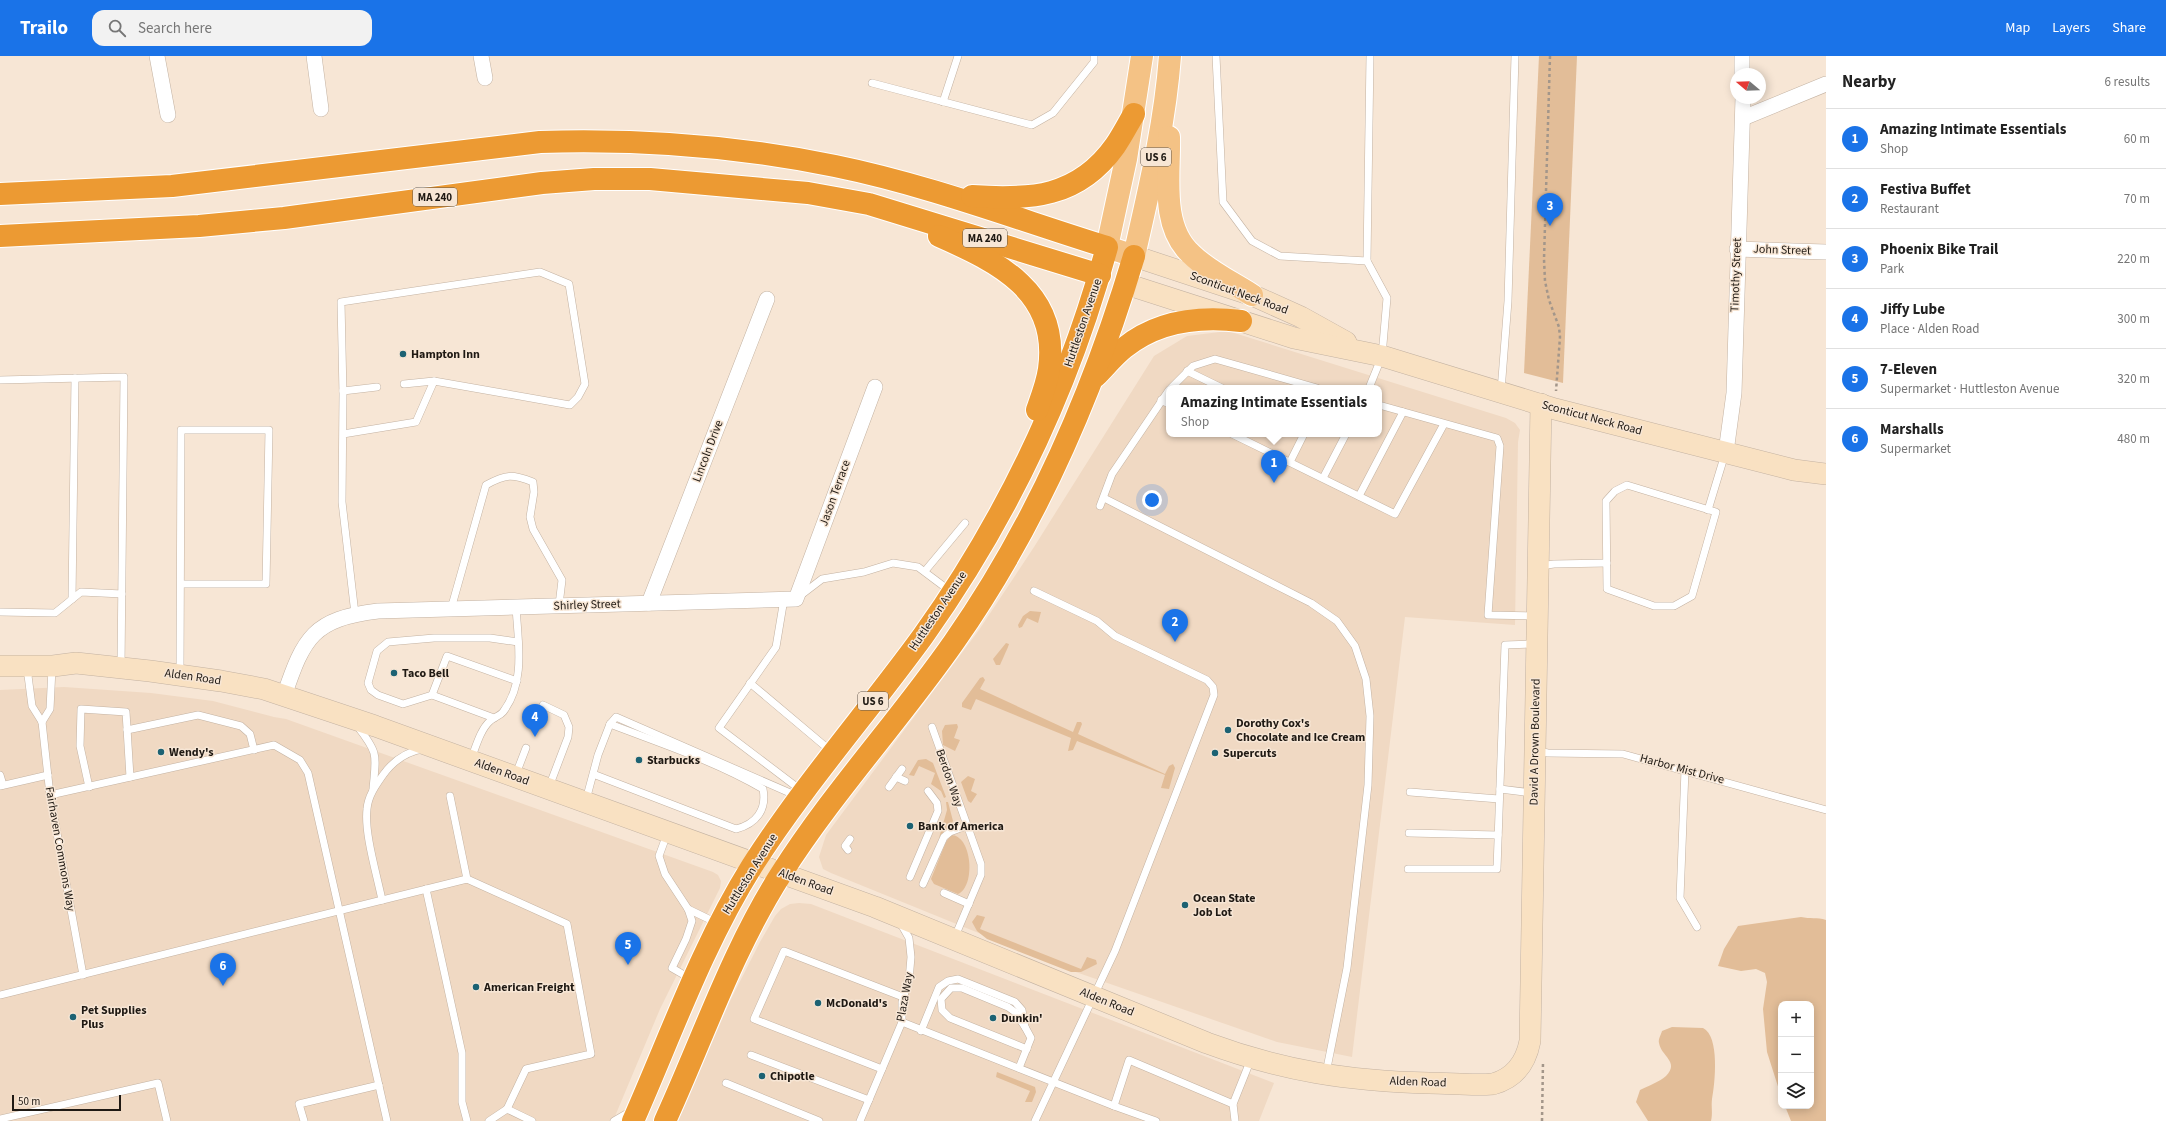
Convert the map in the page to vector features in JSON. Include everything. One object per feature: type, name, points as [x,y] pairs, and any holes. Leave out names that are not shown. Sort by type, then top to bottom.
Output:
[{"type":"highway","points":[[940,194],[1000,198],[1035,197],[1067,186],[1081,178],[1104,159],[1115,146],[1134,114]]},
{"type":"highway","name":"MA 240","points":[[0,194],[172,186],[331,168],[489,147],[597,140],[665,143],[786,157],[843,168],[940,194],[1107,247]]},
{"type":"highway","name":"MA 240","points":[[0,236],[199,226],[284,218],[512,187],[594,179],[650,179],[701,182],[808,193],[869,204],[975,235],[1100,275]]},
{"type":"highway","points":[[869,204],[976,253],[1003,268],[1022,283],[1042,313],[1050,341],[1049,368],[1046,382],[1009,499]]},
{"type":"highway","name":"Huttleston Avenue","points":[[630,1118],[719,924],[754,863],[803,795],[923,636],[1009,499],[1063,382],[1100,275],[1107,247]]},
{"type":"highway","name":"US 6","points":[[665,1121],[726,977],[743,941],[782,873],[828,809],[939,663],[982,601],[1035,510],[1091,381],[1126,284],[1134,256]]},
{"type":"highway","points":[[1091,381],[1124,348],[1150,332],[1178,323],[1194,320],[1219,319],[1240,321]]},
{"type":"main road","name":"Huttleston Avenue","points":[[1107,247],[1134,114],[1142,56]]},
{"type":"main road","name":"US 6","points":[[1134,256],[1152,175],[1168,88],[1170,56]]},
{"type":"main road","points":[[1168,88],[1169,198],[1170,212],[1177,235],[1191,254],[1252,295]]},
{"type":"main road","name":"MA 240","points":[[1107,247],[1134,256]]},
{"type":"main road","name":"Sconticut Neck Road","points":[[1134,256],[1252,295],[1300,316],[1361,351]]},
{"type":"main road","name":"MA 240","points":[[1100,275],[1126,284]]},
{"type":"main road","name":"Sconticut Neck Road","points":[[1126,284],[1294,338],[1382,356],[1541,404],[1794,470],[1826,474]]},
{"type":"main road","name":"David A Drown Boulevard","points":[[1513,1074],[1522,1064],[1530,1041],[1541,404]]},
{"type":"main road","name":"Alden Road","points":[[0,666],[53,666],[76,663],[180,675],[264,689],[435,747],[897,916],[954,941],[1094,996],[1207,1043],[1251,1059],[1326,1075],[1392,1082],[1487,1084],[1499,1082],[1513,1074]]},
{"type":"street","points":[[157,56],[168,115]]},
{"type":"street","points":[[314,56],[321,109]]},
{"type":"street","points":[[481,56],[485,78]]},
{"type":"street","points":[[1742,56],[1742,68]]},
{"type":"street","points":[[1743,118],[1826,84]]},
{"type":"street","name":"Timothy Street","points":[[1726,452],[1734,393],[1737,249],[1743,104]]},
{"type":"street","name":"John Street","points":[[1737,249],[1826,252]]},
{"type":"street","name":"Lincoln Drive","points":[[649,603],[767,299]]},
{"type":"street","name":"Jason Terrace","points":[[790,599],[874,387]]},
{"type":"street","name":"Shirley Street","points":[[284,696],[301,652],[316,631],[334,620],[355,614],[378,611],[790,599]]},
{"type":"lane","points":[[942,102],[958,56]]},
{"type":"lane","points":[[872,83],[1032,125],[1053,113],[1094,62],[1094,56]]},
{"type":"lane","points":[[1216,56],[1223,202],[1229,211],[1252,241],[1280,256],[1367,262]]},
{"type":"lane","points":[[1370,56],[1367,262],[1387,298],[1382,356],[1370,385]]},
{"type":"lane","points":[[1501,393],[1508,301],[1515,56]]},
{"type":"lane","points":[[355,614],[342,502],[344,391],[341,302],[540,272],[569,284],[585,384],[578,397],[570,405],[434,381],[404,384]]},
{"type":"lane","points":[[1174,385],[1193,366],[1215,359],[1306,385]]},
{"type":"lane","points":[[1188,371],[1216,385]]},
{"type":"lane","points":[[0,380],[124,377],[121,668]]},
{"type":"lane","points":[[72,599],[75,378]]},
{"type":"lane","points":[[343,434],[416,422],[434,381]]},
{"type":"lane","points":[[344,391],[377,387]]},
{"type":"lane","points":[[1100,506],[1112,474],[1166,394]]},
{"type":"lane","points":[[1161,400],[1166,402]]},
{"type":"lane","points":[[1382,406],[1497,438],[1500,446],[1488,615],[1537,616]]},
{"type":"lane","points":[[1359,496],[1403,412]]},
{"type":"lane","points":[[1238,437],[1395,514],[1444,424]]},
{"type":"lane","points":[[180,675],[181,430],[269,430],[266,584],[181,584]]},
{"type":"lane","points":[[1290,462],[1302,437]]},
{"type":"lane","points":[[1323,478],[1344,437]]},
{"type":"lane","points":[[1708,510],[1726,452]]},
{"type":"lane","points":[[451,609],[486,485],[501,476],[515,475],[533,482],[534,492],[530,517],[533,529],[562,580],[559,606]]},
{"type":"lane","points":[[1627,485],[1716,512],[1692,596],[1674,606],[1654,606],[1607,589],[1607,563],[1606,501],[1615,491],[1627,485]]},
{"type":"lane","points":[[1104,498],[1311,603],[1337,621],[1355,646],[1366,679],[1370,716],[1368,785],[1346,968],[1326,1075]]},
{"type":"lane","points":[[925,571],[965,523]]},
{"type":"lane","points":[[803,795],[719,728],[776,646],[790,599],[822,579],[864,572],[893,563],[918,567],[952,592]]},
{"type":"lane","points":[[1538,567],[1554,564],[1607,563]]},
{"type":"lane","points":[[1034,591],[1100,623],[1115,636],[1206,680],[1210,683],[1214,691],[1212,700],[1130,912],[1094,996],[1035,1121]]},
{"type":"lane","points":[[0,612],[55,613],[81,592],[122,594]]},
{"type":"lane","points":[[470,760],[483,730],[494,718],[502,713],[516,687],[519,667],[516,607]]},
{"type":"lane","points":[[494,718],[432,695],[403,704],[378,695],[371,690],[368,683],[378,651],[388,642],[434,638],[490,638],[518,642]]},
{"type":"lane","points":[[1408,869],[1497,869],[1505,645],[1536,644]]},
{"type":"lane","points":[[432,695],[447,656],[517,681]]},
{"type":"lane","points":[[42,722],[50,709],[53,666]]},
{"type":"lane","name":"Fairhaven Commons Way","points":[[27,667],[32,706],[42,722],[50,796],[83,974]]},
{"type":"lane","points":[[750,683],[834,754]]},
{"type":"lane","points":[[535,723],[543,705],[564,714],[569,727],[568,737],[548,789]]},
{"type":"lane","points":[[89,787],[80,746],[81,709],[126,712],[130,778]]},
{"type":"lane","points":[[127,730],[198,715],[242,726],[250,734],[254,750]]},
{"type":"lane","points":[[586,802],[598,756],[610,724],[616,717],[803,795]]},
{"type":"lane","points":[[351,718],[374,748],[375,759],[373,791]]},
{"type":"lane","points":[[593,774],[736,829],[748,826],[757,817],[762,809],[764,799],[763,789],[710,762],[610,724]]},
{"type":"lane","name":"Berdon Way","points":[[932,728],[979,859],[981,871],[954,941]]},
{"type":"lane","points":[[50,796],[274,745],[300,760],[308,773],[387,1121]]},
{"type":"lane","points":[[382,900],[367,823],[367,807],[373,791],[390,765],[404,754],[435,747]]},
{"type":"lane","points":[[515,776],[526,748]]},
{"type":"lane","name":"Harbor Mist Drive","points":[[1534,750],[1548,753],[1623,754],[1826,810]]},
{"type":"lane","points":[[888,787],[902,770]]},
{"type":"lane","points":[[1684,770],[1680,898],[1697,927]]},
{"type":"lane","points":[[0,776],[1,785],[48,775]]},
{"type":"lane","points":[[896,777],[905,781]]},
{"type":"lane","points":[[1500,789],[1534,793]]},
{"type":"lane","points":[[910,876],[938,811],[938,803],[928,791]]},
{"type":"lane","points":[[1410,792],[1499,799]]},
{"type":"lane","points":[[450,796],[467,879]]},
{"type":"lane","points":[[923,884],[944,837],[950,832],[966,826]]},
{"type":"lane","points":[[668,832],[659,856],[665,874],[688,909],[692,921],[686,939],[672,968],[692,980]]},
{"type":"lane","points":[[1409,833],[1498,835]]},
{"type":"lane","points":[[848,850],[845,846],[850,839]]},
{"type":"lane","points":[[0,995],[467,879],[567,924],[591,1054],[526,1069],[507,1109],[489,1121]]},
{"type":"lane","points":[[426,889],[462,1053],[462,1102],[467,1121]]},
{"type":"lane","points":[[944,893],[969,904]]},
{"type":"lane","points":[[688,909],[719,924]]},
{"type":"lane","name":"Plaza Way","points":[[860,1121],[902,1022],[902,1002],[909,980],[912,957],[909,938],[897,916]]},
{"type":"lane","points":[[882,1069],[754,1020],[784,951],[903,997]]},
{"type":"lane","points":[[921,1031],[939,987],[954,979],[965,981],[1012,1000],[1020,1007],[1024,1016],[1025,1027]]},
{"type":"lane","points":[[1018,1068],[1027,1049],[1031,1038],[1011,1008],[962,988],[951,988],[941,999],[942,1010],[950,1018],[1027,1049]]},
{"type":"lane","points":[[902,1022],[921,1031],[1156,1121]]},
{"type":"lane","points":[[751,1055],[869,1100]]},
{"type":"lane","points":[[1235,1121],[1233,1104],[1251,1059]]},
{"type":"lane","points":[[1114,1106],[1129,1060],[1233,1104]]},
{"type":"lane","points":[[0,1118],[158,1083],[167,1121]]},
{"type":"lane","points":[[726,1083],[818,1121]]},
{"type":"lane","points":[[304,1121],[300,1104],[379,1086]]},
{"type":"lane","points":[[507,1109],[532,1121]]},
{"type":"lane","points":[[614,1121],[630,1118]]},
{"type":"path","points":[[1544,259],[1550,56]]},
{"type":"shaded area","points":[[1539,56],[1577,56],[1563,383],[1524,373]]},
{"type":"shaded area","points":[[1228,331],[1506,418],[1515,423],[1520,430],[1518,442],[1515,625],[1405,617],[1352,1057],[1277,1042],[1070,970],[831,873],[823,869],[819,857],[826,835],[979,630],[1034,547],[1154,356],[1187,336]]},
{"type":"shaded area","points":[[1030,611],[1041,612],[1038,623],[1027,618],[1022,627],[1019,628],[1018,625],[1023,616]]},
{"type":"shaded area","points":[[1006,643],[1009,644],[1000,665],[996,665],[993,659]]},
{"type":"shaded area","points":[[983,677],[985,680],[980,689],[1073,732],[1077,722],[1081,722],[1082,724],[1078,734],[1165,774],[1169,766],[1173,764],[1175,768],[1169,789],[1161,788],[1165,775],[1077,741],[1073,750],[1068,751],[1071,738],[976,699],[971,710],[962,707],[962,703],[980,678]]},
{"type":"shaded area","points":[[64,687],[151,693],[213,701],[286,719],[718,875],[721,881],[720,888],[660,1009],[613,1121],[0,1121],[0,690]]},
{"type":"shaded area","points":[[957,724],[958,727],[954,738],[960,740],[955,751],[943,745],[942,731],[945,725]]},
{"type":"shaded area","points":[[926,759],[933,763],[946,797],[944,798],[941,791],[931,784],[935,773],[919,766],[914,776],[909,775],[918,760]]},
{"type":"shaded area","points":[[968,776],[975,779],[971,791],[977,794],[971,803],[968,801],[961,782]]},
{"type":"shaded area","points":[[946,802],[948,802],[953,821],[939,838],[947,810]]},
{"type":"shaded area","points":[[951,835],[958,837],[963,843],[969,862],[967,881],[964,889],[958,894],[934,884],[931,879],[946,842]]},
{"type":"shaded area","points":[[790,904],[811,904],[1274,1083],[1259,1121],[678,1121],[730,1001],[760,942],[775,916],[781,909]]},
{"type":"shaded area","points":[[977,915],[985,917],[980,929],[1081,969],[1087,957],[1096,960],[1097,964],[1081,972],[1071,972],[987,939],[977,931],[972,922]]},
{"type":"shaded area","points":[[1801,917],[1826,920],[1826,1121],[1791,1121],[1786,1109],[1814,1109],[1814,1001],[1778,1001],[1778,1087],[1767,1052],[1763,1009],[1767,982],[1765,973],[1756,969],[1741,971],[1718,966],[1724,949],[1738,926]]},
{"type":"shaded area","points":[[1672,1027],[1703,1028],[1712,1040],[1715,1072],[1711,1121],[1648,1121],[1636,1102],[1640,1090],[1660,1080],[1670,1071],[1670,1063],[1660,1048],[1659,1038],[1662,1031]]},
{"type":"shaded area","points":[[997,1072],[1035,1087],[1036,1092],[1032,1102],[1025,1102],[1030,1091],[996,1077]]},
{"type":"place","name":"Phoenix Bike Trail","points":[[1550,226]]},
{"type":"place","name":"Hampton Inn","points":[[403,354]]},
{"type":"place","name":"Amazing Intimate Essentials","points":[[1274,483]]},
{"type":"place","name":"Festiva Buffet","points":[[1175,642]]},
{"type":"place","name":"Taco Bell","points":[[394,673]]},
{"type":"place","name":"Dorothy Cox's Chocolate and Ice Cream","points":[[1228,730]]},
{"type":"place","name":"Jiffy Lube","points":[[535,737]]},
{"type":"place","name":"Wendy's","points":[[161,752]]},
{"type":"place","name":"Supercuts","points":[[1215,753]]},
{"type":"place","name":"Starbucks","points":[[639,760]]},
{"type":"place","name":"Bank of America","points":[[910,826]]},
{"type":"place","name":"Ocean State Job Lot","points":[[1185,905]]},
{"type":"place","name":"7-Eleven","points":[[628,965]]},
{"type":"place","name":"Marshalls","points":[[223,986]]},
{"type":"place","name":"American Freight","points":[[476,987]]},
{"type":"place","name":"McDonald's","points":[[818,1003]]},
{"type":"place","name":"Pet Supplies Plus","points":[[73,1017]]},
{"type":"place","name":"Dunkin'","points":[[993,1018]]},
{"type":"place","name":"Chipotle","points":[[762,1076]]}]
